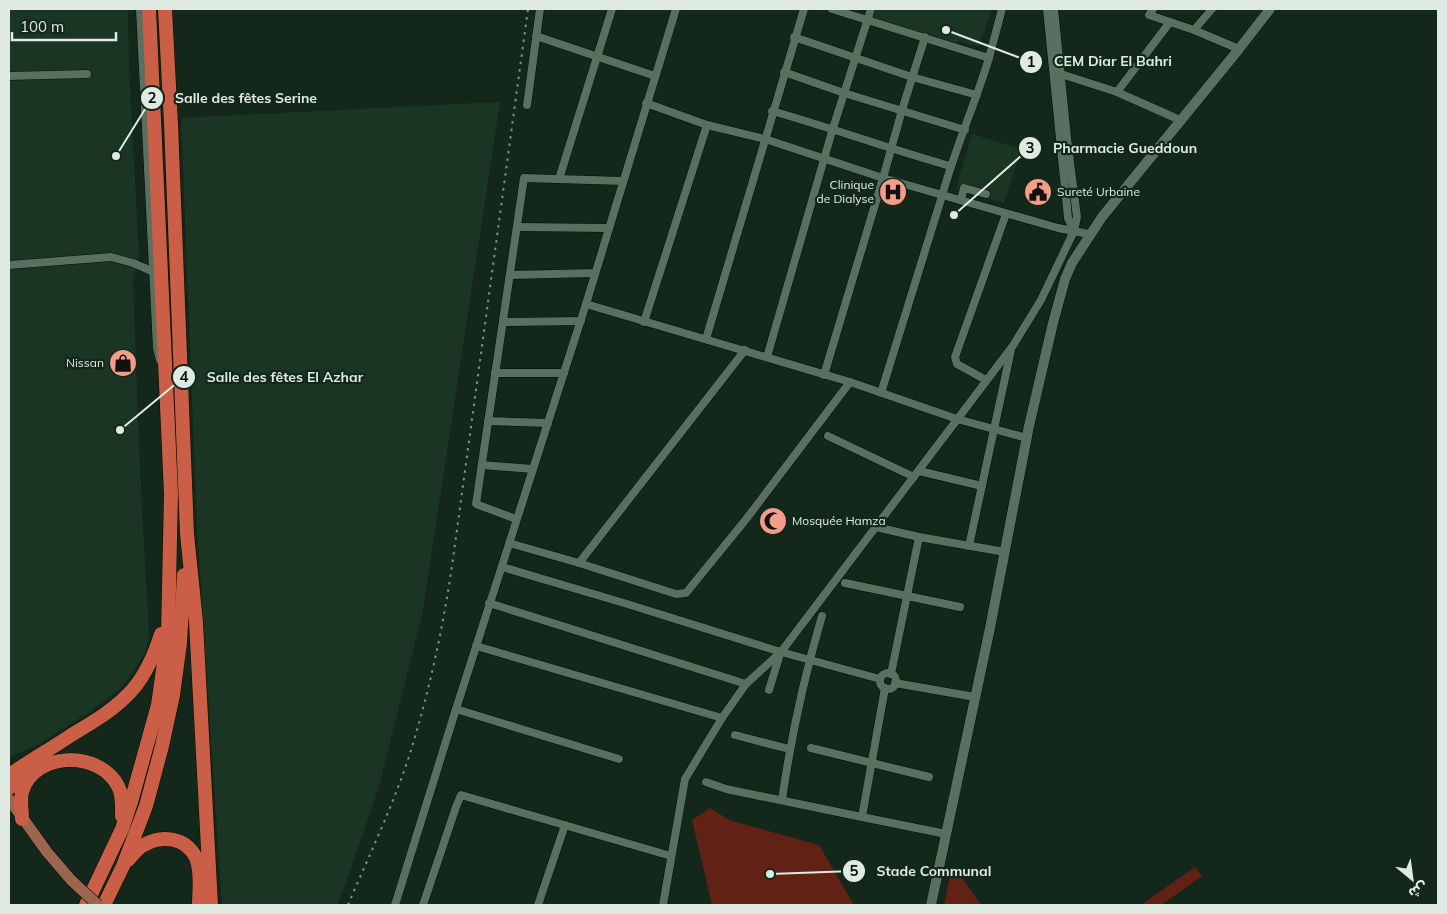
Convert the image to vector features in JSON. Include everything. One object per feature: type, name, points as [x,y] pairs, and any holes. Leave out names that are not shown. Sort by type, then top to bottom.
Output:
[{"type":"highway","points":[[86,905],[122,829],[158,704],[168,634],[171,494],[149,9]]},
{"type":"highway","points":[[165,9],[172,124],[187,534],[196,622],[211,905]]},
{"type":"highway","points":[[104,905],[123,866],[146,806],[173,695],[180,643],[187,534]]},
{"type":"highway","points":[[12,771],[98,719],[115,706],[133,688],[146,670],[156,650],[163,628],[170,591]]},
{"type":"highway","points":[[9,788],[48,764],[61,760],[79,760],[96,764],[118,786],[122,801],[122,829]]},
{"type":"highway","points":[[15,814],[21,793],[26,783],[36,771]]},
{"type":"highway","points":[[123,866],[141,846],[156,839],[175,840],[188,846],[196,859],[199,876],[199,905]]},
{"type":"main road","points":[[9,799],[15,814],[71,880],[98,905]]},
{"type":"street","points":[[140,9],[157,348],[166,376]]},
{"type":"street","points":[[527,105],[540,9]]},
{"type":"street","points":[[559,179],[612,9]]},
{"type":"street","points":[[395,905],[489,603],[502,568],[516,519],[596,274],[646,103],[676,9]]},
{"type":"street","points":[[706,339],[772,111],[804,9]]},
{"type":"street","points":[[832,9],[989,58]]},
{"type":"street","points":[[767,357],[832,128],[871,9]]},
{"type":"street","points":[[881,393],[950,166],[978,95],[1002,9]]},
{"type":"street","points":[[1047,9],[1068,218],[1074,231]]},
{"type":"street","points":[[663,905],[685,779],[722,718],[746,684],[780,652],[1012,348],[1042,300],[1074,231],[1077,217],[1054,9]]},
{"type":"street","points":[[1153,9],[1149,15],[1194,30],[1239,49]]},
{"type":"street","points":[[1194,30],[1212,9]]},
{"type":"street","points":[[931,905],[1027,438],[1052,323],[1065,279],[1089,234],[1270,9]]},
{"type":"street","points":[[1117,92],[1170,22]]},
{"type":"street","points":[[536,36],[655,76]]},
{"type":"street","points":[[794,37],[912,77],[978,95]]},
{"type":"street","points":[[824,374],[925,37]]},
{"type":"street","points":[[784,72],[844,93],[965,130]]},
{"type":"street","points":[[9,76],[87,74]]},
{"type":"street","points":[[1061,74],[1117,92],[1180,120]]},
{"type":"street","points":[[646,103],[707,125],[765,139],[942,196],[1089,234]]},
{"type":"street","points":[[772,111],[950,166]]},
{"type":"street","points":[[644,322],[707,125]]},
{"type":"street","points":[[516,519],[476,504],[524,178],[623,181]]},
{"type":"street","points":[[961,200],[964,188],[986,194]]},
{"type":"street","points":[[986,380],[957,364],[955,357],[1006,214]]},
{"type":"street","points":[[517,227],[609,228]]},
{"type":"street","points":[[9,265],[111,257],[133,262],[154,272]]},
{"type":"street","points":[[510,275],[596,274]]},
{"type":"street","points":[[586,304],[824,374],[957,419],[1027,438]]},
{"type":"street","points":[[503,322],[581,321]]},
{"type":"street","points":[[969,546],[1012,348]]},
{"type":"street","points":[[579,564],[744,350]]},
{"type":"street","points":[[496,373],[564,373]]},
{"type":"street","points":[[509,543],[676,594],[686,593],[747,518],[850,382]]},
{"type":"street","points":[[488,421],[548,424]]},
{"type":"street","points":[[828,436],[917,474],[982,486]]},
{"type":"street","points":[[482,465],[533,469]]},
{"type":"street","points":[[876,527],[1005,552]]},
{"type":"street","points":[[891,674],[920,537]]},
{"type":"street","points":[[502,568],[624,603],[780,652],[880,679]]},
{"type":"street","points":[[845,583],[960,607]]},
{"type":"street","points":[[489,603],[746,684]]},
{"type":"street","points":[[782,800],[789,749],[809,660],[822,616]]},
{"type":"street","points":[[476,646],[722,718]]},
{"type":"street","points":[[769,690],[780,652]]},
{"type":"street","points":[[880,679],[886,673],[894,676],[896,682]]},
{"type":"street","points":[[862,817],[885,688],[880,679]]},
{"type":"street","points":[[896,682],[975,697]]},
{"type":"street","points":[[885,688],[890,688],[896,682]]},
{"type":"street","points":[[456,709],[619,759]]},
{"type":"street","points":[[735,735],[789,749]]},
{"type":"street","points":[[811,748],[929,777]]},
{"type":"street","points":[[706,782],[726,789],[946,834]]},
{"type":"street","points":[[423,905],[461,795],[671,856]]},
{"type":"street","points":[[538,905],[565,825]]},
{"type":"shaded area","points":[[9,9],[128,9],[129,68],[139,255],[133,280],[140,471],[149,636],[146,650],[134,671],[120,689],[86,714],[39,744],[9,758]]},
{"type":"shaded area","points":[[876,9],[992,9],[979,47],[958,41],[956,46],[873,19]]},
{"type":"shaded area","points":[[500,102],[423,610],[378,790],[342,894],[337,905],[222,905],[197,528],[181,118]]},
{"type":"shaded area","points":[[972,134],[1021,149],[1004,203],[956,189]]},
{"type":"shaded area","points":[[710,808],[729,820],[819,845],[854,905],[712,905],[692,820]]},
{"type":"shaded area","points":[[1195,867],[1202,876],[1161,905],[1141,905]]},
{"type":"shaded area","points":[[951,871],[959,873],[981,905],[944,905]]},
{"type":"railway","points":[[348,905],[390,807],[412,747],[425,702],[440,635],[452,566],[528,9]]},
{"type":"place","name":"CEM Diar El Bahri","points":[[946,30]]},
{"type":"place","name":"Salle des fêtes Serine","points":[[116,156]]},
{"type":"place","name":"Clinique de Dialyse","points":[[893,192]]},
{"type":"place","name":"Sureté Urbaine","points":[[1038,192]]},
{"type":"place","name":"Pharmacie Gueddoun","points":[[954,215]]},
{"type":"place","name":"Nissan","points":[[123,363]]},
{"type":"place","name":"Salle des fêtes El Azhar","points":[[120,430]]},
{"type":"place","name":"Mosquée Hamza","points":[[773,521]]},
{"type":"place","name":"Stade Communal","points":[[770,874]]}]
